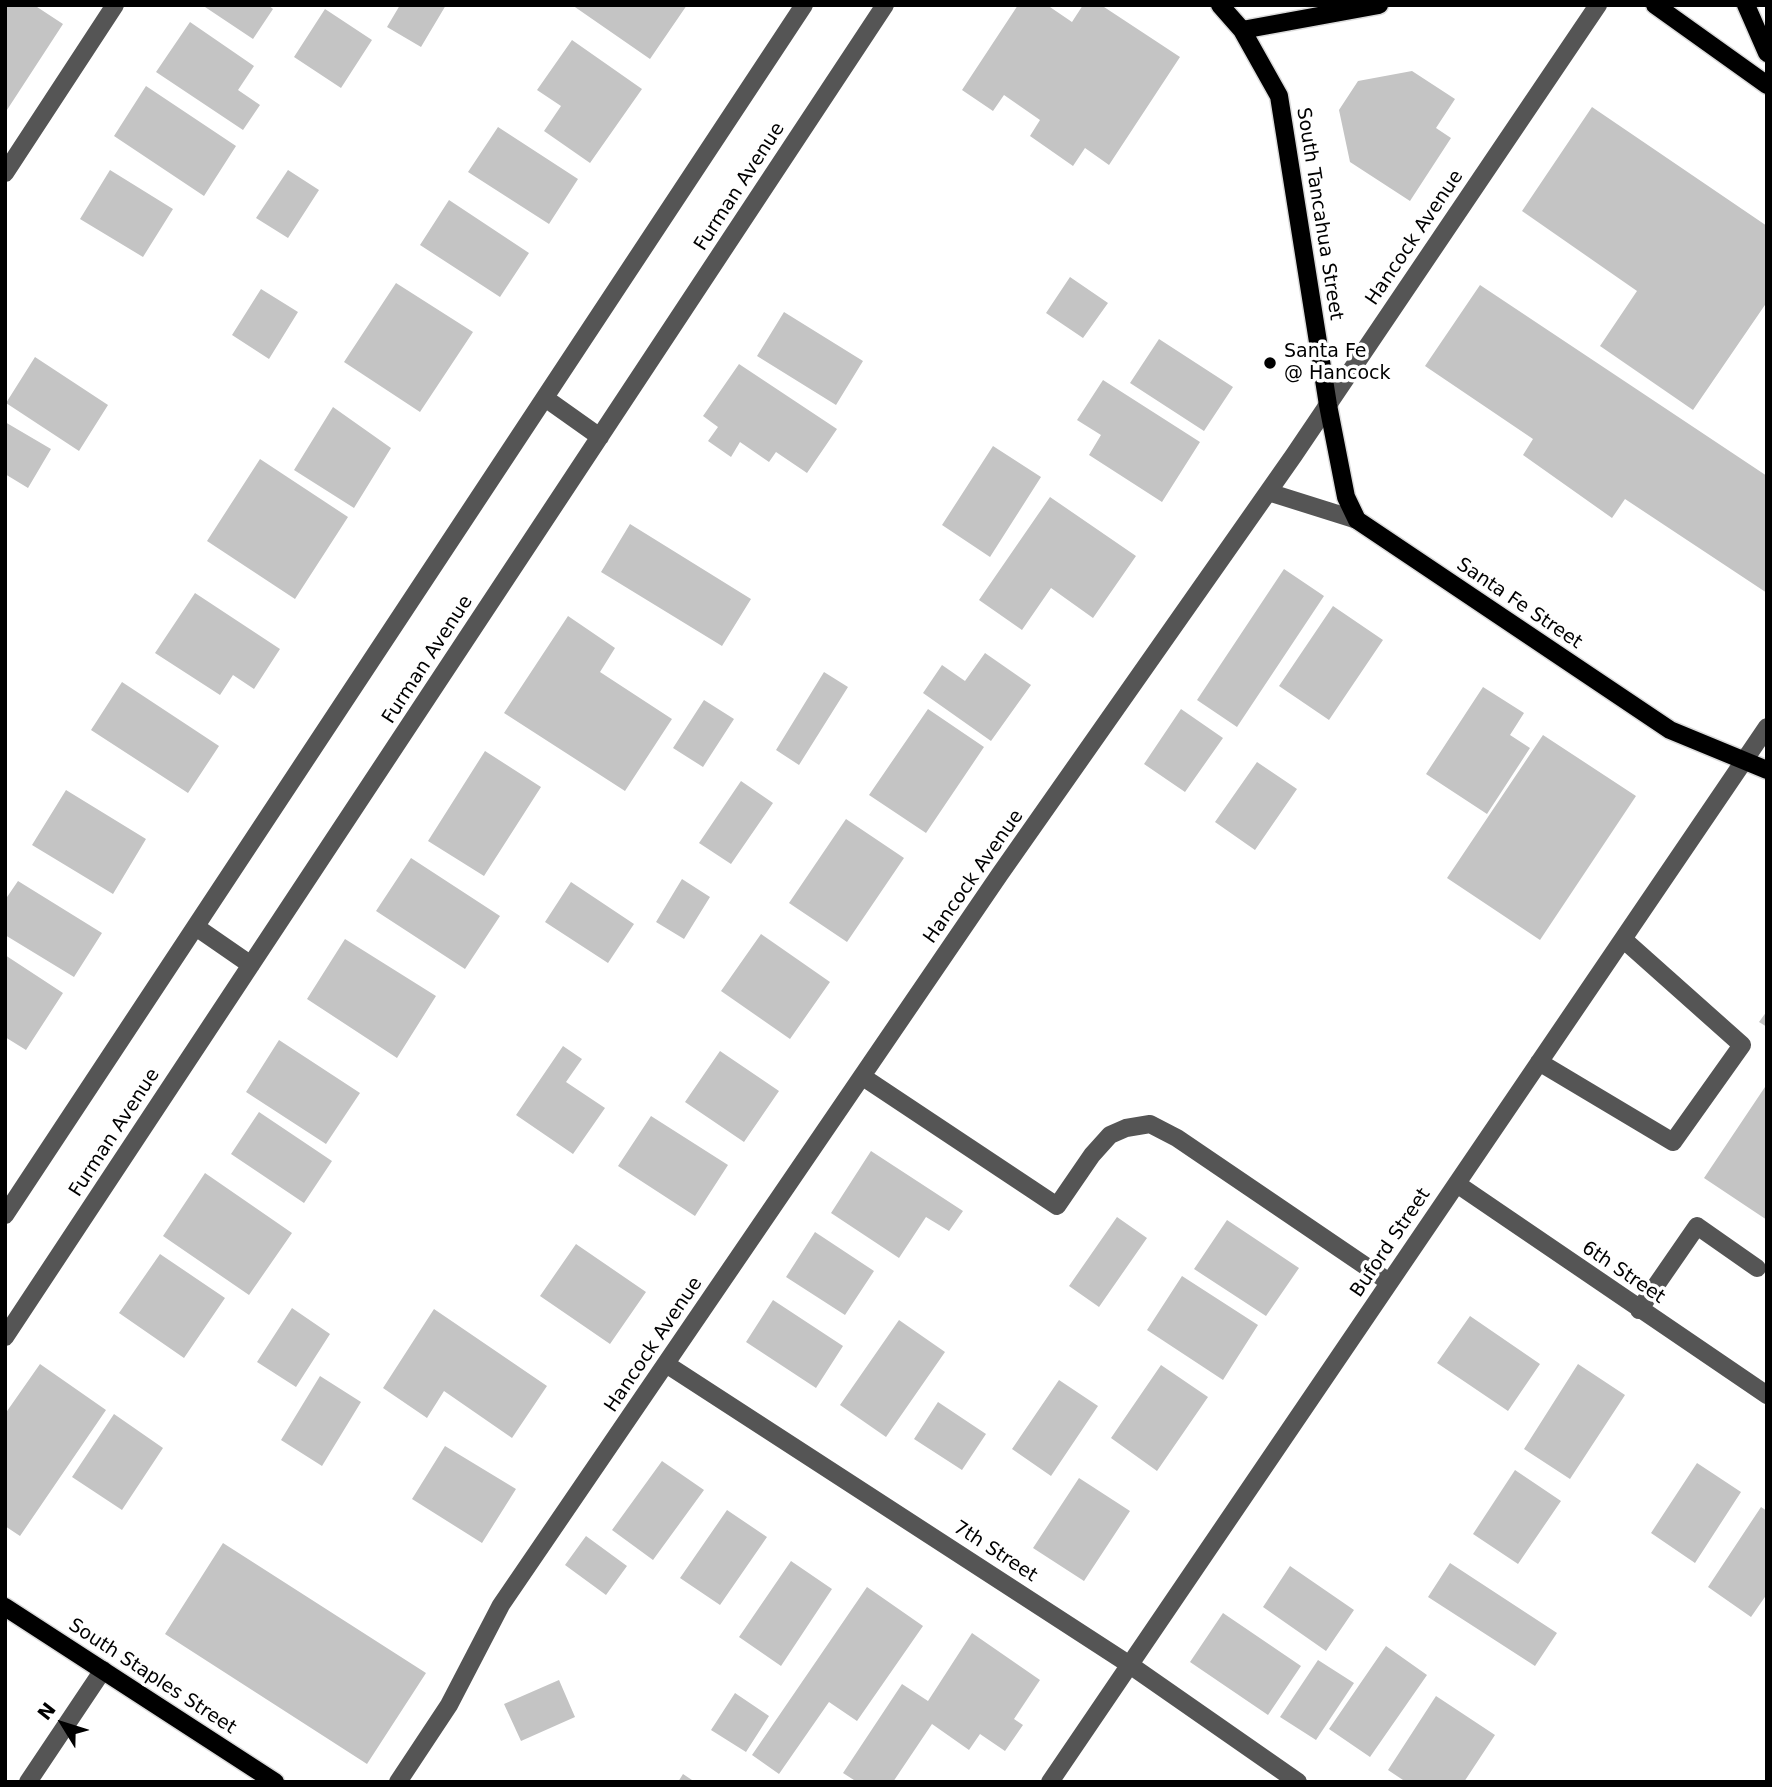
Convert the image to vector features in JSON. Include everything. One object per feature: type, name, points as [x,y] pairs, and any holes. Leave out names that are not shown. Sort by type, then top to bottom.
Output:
[{"type":"main road","name":"South Tancahua Street","points":[[1220,5],[1242,30],[1279,96],[1328,405]]},
{"type":"main road","points":[[1242,30],[1379,5]]},
{"type":"main road","points":[[1655,5],[1767,85]]},
{"type":"main road","points":[[1745,5],[1767,53]]},
{"type":"main road","points":[[1328,405],[1346,497],[1357,520]]},
{"type":"main road","name":"Santa Fe Street","points":[[1357,520],[1670,730],[1767,770]]},
{"type":"main road","name":"South Staples Street","points":[[5,1607],[275,1782]]},
{"type":"street","points":[[5,173],[115,5]]},
{"type":"street","points":[[5,1216],[804,5]]},
{"type":"street","name":"Furman Avenue","points":[[5,1337],[885,5]]},
{"type":"street","name":"Hancock Avenue","points":[[398,1782],[449,1705],[501,1605],[1008,863],[1328,405],[1598,5]]},
{"type":"street","points":[[545,398],[600,437]]},
{"type":"street","points":[[1268,492],[1357,520]]},
{"type":"street","name":"Buford Street","points":[[1050,1782],[1767,727]]},
{"type":"street","points":[[195,927],[251,965]]},
{"type":"street","points":[[1539,1062],[1673,1142],[1742,1045],[1623,939]]},
{"type":"street","points":[[863,1077],[1057,1206],[1092,1155],[1110,1135],[1126,1128],[1150,1124],[1177,1138],[1389,1282]]},
{"type":"street","name":"6th Street","points":[[1457,1184],[1767,1395]]},
{"type":"street","points":[[1639,1310],[1697,1226],[1757,1268]]},
{"type":"street","name":"7th Street","points":[[666,1364],[1130,1665],[1297,1782]]},
{"type":"street","points":[[28,1782],[103,1670]]},
{"type":"building","points":[[5,5],[34,5],[63,24],[5,113]]},
{"type":"building","points":[[202,5],[268,5],[273,9],[253,39]]},
{"type":"building","points":[[400,5],[446,5],[421,47],[387,27]]},
{"type":"building","points":[[572,5],[687,5],[650,59]]},
{"type":"building","points":[[1018,5],[1047,5],[1072,22],[1083,5],[1101,5],[1180,57],[1109,165],[1085,148],[1073,166],[1030,136],[1040,120],[1004,95],[993,111],[962,90]]},
{"type":"building","points":[[325,9],[372,40],[341,88],[294,57]]},
{"type":"building","points":[[190,22],[254,66],[238,90],[260,105],[243,130],[156,72]]},
{"type":"building","points":[[572,40],[642,89],[590,163],[544,131],[561,106],[537,90]]},
{"type":"building","points":[[1412,71],[1455,99],[1436,128],[1451,138],[1410,201],[1350,162],[1339,110],[1358,81]]},
{"type":"building","points":[[146,86],[236,146],[204,196],[114,136]]},
{"type":"building","points":[[1592,107],[1767,226],[1767,302],[1693,410],[1600,346],[1637,291],[1522,211]]},
{"type":"building","points":[[498,127],[578,179],[549,224],[468,172]]},
{"type":"building","points":[[110,170],[173,209],[143,257],[80,219]]},
{"type":"building","points":[[288,170],[319,190],[288,238],[256,218]]},
{"type":"building","points":[[449,200],[529,253],[500,297],[420,245]]},
{"type":"building","points":[[1070,277],[1108,303],[1083,338],[1046,313]]},
{"type":"building","points":[[396,283],[473,332],[420,412],[344,362]]},
{"type":"building","points":[[1480,285],[1767,476],[1767,593],[1625,499],[1612,518],[1523,455],[1533,439],[1425,366]]},
{"type":"building","points":[[261,289],[298,312],[269,359],[232,335]]},
{"type":"building","points":[[784,312],[863,361],[836,405],[757,356]]},
{"type":"building","points":[[1159,339],[1233,387],[1204,431],[1130,383]]},
{"type":"building","points":[[35,357],[108,405],[79,451],[6,403]]},
{"type":"building","points":[[739,364],[837,429],[807,473],[776,452],[769,462],[740,442],[731,457],[708,441],[718,427],[703,416]]},
{"type":"building","points":[[1103,380],[1200,442],[1162,502],[1089,455],[1101,435],[1077,420]]},
{"type":"building","points":[[333,407],[391,448],[354,508],[294,470]]},
{"type":"building","points":[[5,422],[51,449],[28,488],[5,474]]},
{"type":"building","points":[[993,446],[1041,477],[990,557],[942,525]]},
{"type":"building","points":[[260,459],[348,517],[295,599],[207,541]]},
{"type":"building","points":[[1050,497],[1136,556],[1093,618],[1051,588],[1022,630],[979,600]]},
{"type":"building","points":[[630,524],[751,599],[722,646],[601,572]]},
{"type":"building","points":[[1284,569],[1324,596],[1237,727],[1197,700]]},
{"type":"building","points":[[195,593],[280,649],[254,689],[233,675],[220,695],[155,653]]},
{"type":"building","points":[[1333,606],[1383,640],[1329,720],[1279,686]]},
{"type":"building","points":[[568,616],[615,648],[600,672],[672,719],[625,791],[504,713]]},
{"type":"building","points":[[985,653],[1031,685],[991,741],[923,693],[942,665],[965,681]]},
{"type":"building","points":[[824,672],[848,687],[799,765],[776,750]]},
{"type":"building","points":[[122,682],[219,746],[188,793],[91,730]]},
{"type":"building","points":[[1483,687],[1524,713],[1510,735],[1530,748],[1487,814],[1426,774]]},
{"type":"building","points":[[704,700],[734,719],[703,767],[673,748]]},
{"type":"building","points":[[928,709],[984,747],[926,833],[869,795]]},
{"type":"building","points":[[1181,709],[1223,738],[1185,792],[1144,764]]},
{"type":"building","points":[[1543,735],[1636,796],[1540,940],[1447,878]]},
{"type":"building","points":[[485,751],[541,787],[484,876],[428,841]]},
{"type":"building","points":[[1257,762],[1297,789],[1255,850],[1215,822]]},
{"type":"building","points":[[741,781],[773,803],[731,864],[699,843]]},
{"type":"building","points":[[66,790],[146,839],[113,894],[32,845]]},
{"type":"building","points":[[846,819],[904,858],[847,942],[789,903]]},
{"type":"building","points":[[411,858],[500,916],[465,969],[376,911]]},
{"type":"building","points":[[682,879],[710,897],[684,939],[656,922]]},
{"type":"building","points":[[18,881],[102,933],[74,977],[5,935],[5,900]]},
{"type":"building","points":[[571,882],[634,924],[608,963],[545,922]]},
{"type":"building","points":[[761,934],[830,982],[790,1039],[721,991]]},
{"type":"building","points":[[345,939],[436,996],[397,1058],[307,999]]},
{"type":"building","points":[[5,955],[63,993],[26,1050],[5,1037]]},
{"type":"building","points":[[1767,1011],[1767,1027],[1759,1022]]},
{"type":"building","points":[[279,1040],[360,1093],[326,1144],[246,1092]]},
{"type":"building","points":[[563,1046],[582,1059],[566,1082],[605,1108],[573,1154],[516,1115]]},
{"type":"building","points":[[720,1051],[779,1091],[744,1142],[685,1102]]},
{"type":"building","points":[[1767,1084],[1767,1220],[1704,1178]]},
{"type":"building","points":[[259,1112],[332,1161],[304,1203],[231,1154]]},
{"type":"building","points":[[651,1116],[728,1165],[695,1216],[618,1166]]},
{"type":"building","points":[[871,1151],[963,1211],[949,1231],[926,1217],[899,1258],[831,1213]]},
{"type":"building","points":[[205,1173],[292,1233],[249,1295],[163,1236]]},
{"type":"building","points":[[1117,1217],[1147,1238],[1099,1307],[1069,1286]]},
{"type":"building","points":[[1227,1220],[1299,1268],[1266,1316],[1194,1269]]},
{"type":"building","points":[[815,1232],[874,1271],[845,1315],[786,1277]]},
{"type":"building","points":[[576,1244],[646,1292],[610,1344],[540,1296]]},
{"type":"building","points":[[160,1254],[225,1298],[184,1358],[119,1313]]},
{"type":"building","points":[[1182,1276],[1258,1325],[1223,1380],[1147,1330]]},
{"type":"building","points":[[773,1300],[843,1346],[816,1388],[746,1342]]},
{"type":"building","points":[[292,1308],[330,1334],[296,1387],[257,1362]]},
{"type":"building","points":[[434,1309],[547,1386],[512,1438],[444,1391],[427,1418],[383,1388]]},
{"type":"building","points":[[1470,1316],[1540,1364],[1508,1411],[1437,1363]]},
{"type":"building","points":[[899,1320],[945,1352],[886,1437],[840,1405]]},
{"type":"building","points":[[40,1364],[106,1410],[20,1536],[5,1526],[5,1414]]},
{"type":"building","points":[[1578,1364],[1625,1395],[1570,1479],[1524,1449]]},
{"type":"building","points":[[1161,1365],[1208,1397],[1157,1471],[1111,1438]]},
{"type":"building","points":[[320,1376],[361,1402],[322,1466],[281,1440]]},
{"type":"building","points":[[1059,1380],[1098,1406],[1051,1476],[1012,1449]]},
{"type":"building","points":[[938,1402],[986,1434],[962,1470],[914,1439]]},
{"type":"building","points":[[114,1414],[163,1448],[122,1510],[72,1477]]},
{"type":"building","points":[[445,1446],[516,1489],[482,1543],[412,1499]]},
{"type":"building","points":[[662,1461],[704,1490],[653,1560],[612,1530]]},
{"type":"building","points":[[1697,1463],[1741,1492],[1695,1563],[1651,1533]]},
{"type":"building","points":[[1515,1470],[1561,1501],[1518,1564],[1473,1534]]},
{"type":"building","points":[[1079,1478],[1130,1511],[1084,1581],[1033,1548]]},
{"type":"building","points":[[1761,1507],[1767,1511],[1767,1594],[1751,1617],[1708,1587]]},
{"type":"building","points":[[727,1510],[767,1537],[720,1605],[680,1578]]},
{"type":"building","points":[[586,1536],[627,1566],[606,1595],[565,1565]]},
{"type":"building","points":[[223,1543],[426,1673],[367,1764],[165,1634]]},
{"type":"building","points":[[791,1561],[832,1589],[781,1666],[739,1637]]},
{"type":"building","points":[[1450,1563],[1557,1633],[1535,1666],[1428,1597]]},
{"type":"building","points":[[1290,1566],[1354,1610],[1326,1651],[1263,1607]]},
{"type":"building","points":[[867,1587],[923,1626],[857,1721],[829,1702],[779,1774],[752,1755]]},
{"type":"building","points":[[1223,1613],[1301,1666],[1268,1715],[1190,1662]]},
{"type":"building","points":[[972,1633],[1040,1680],[1014,1719],[1023,1725],[1005,1751],[980,1734],[969,1750],[932,1724],[893,1782],[857,1782],[843,1773],[902,1684],[928,1701]]},
{"type":"building","points":[[1386,1646],[1427,1675],[1370,1757],[1329,1729]]},
{"type":"building","points":[[1318,1660],[1354,1683],[1316,1740],[1280,1717]]},
{"type":"building","points":[[559,1680],[575,1717],[521,1741],[504,1704]]},
{"type":"building","points":[[735,1693],[769,1716],[746,1752],[711,1730]]},
{"type":"building","points":[[1436,1696],[1495,1735],[1464,1782],[1406,1782],[1388,1770]]},
{"type":"building","points":[[683,1774],[695,1782],[678,1782]]},
{"type":"place","name":"Santa Fe @ Hancock","points":[[1270,363]]}]
